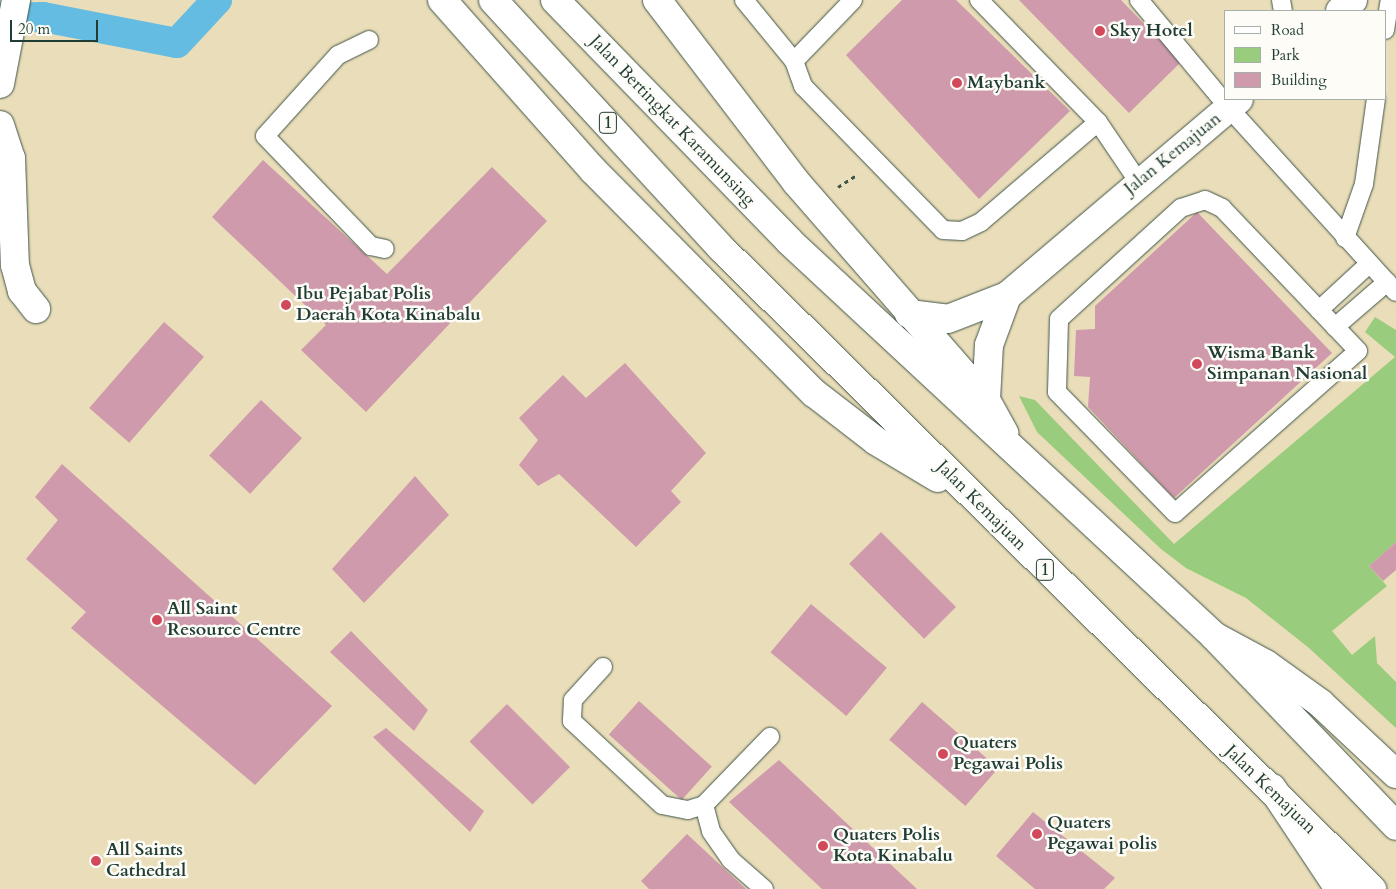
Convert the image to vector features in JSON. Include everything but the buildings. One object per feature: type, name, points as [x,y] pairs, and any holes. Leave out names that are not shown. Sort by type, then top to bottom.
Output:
[{"type":"main road","points":[[2,73],[16,0]]},
{"type":"main road","points":[[442,0],[592,170],[814,393],[876,440],[973,499]]},
{"type":"main road","name":"Jalan Kemajuan","points":[[493,0],[721,248],[973,499],[1272,788],[1372,889]]},
{"type":"main road","name":"Jalan Bertingkat Karamunsing","points":[[555,0],[789,241],[1013,450]]},
{"type":"main road","points":[[657,0],[796,182],[909,314],[986,400],[1013,450],[1214,636],[1396,826]]},
{"type":"main road","points":[[1341,10],[1353,0]]},
{"type":"main road","name":"Jalan Kemajuan","points":[[986,400],[989,344],[1007,296],[1138,181],[1234,103]]},
{"type":"main road","points":[[0,125],[11,158],[15,265],[22,291],[36,309]]},
{"type":"main road","points":[[909,314],[948,319],[1007,296]]},
{"type":"main road","points":[[1214,636],[1266,664],[1320,702],[1396,774]]},
{"type":"main road","points":[[1272,788],[1339,889]]},
{"type":"lane","points":[[744,0],[794,61],[804,86],[826,113],[943,230],[962,231],[981,222],[1098,122]]},
{"type":"lane","points":[[794,61],[852,0]]},
{"type":"lane","points":[[979,0],[1098,122],[1138,181]]},
{"type":"lane","points":[[1139,0],[1224,92]]},
{"type":"lane","points":[[1386,24],[1390,0]]},
{"type":"lane","points":[[369,40],[338,55],[265,136],[371,246],[385,249]]},
{"type":"lane","points":[[1345,238],[1364,184],[1376,100]]},
{"type":"lane","points":[[1234,103],[1368,265],[1391,287],[1335,327]]},
{"type":"lane","points":[[1205,200],[1222,208],[1319,310],[1358,352],[1175,513],[1057,392],[1059,319],[1193,202],[1205,200]]},
{"type":"lane","points":[[1319,310],[1368,265]]},
{"type":"lane","points":[[603,667],[573,700],[572,721],[662,805],[688,810],[704,805],[770,737]]},
{"type":"lane","points":[[704,805],[711,831],[731,860],[764,889]]},
{"type":"green space","points":[[1375,317],[1396,330],[1396,542],[1369,566],[1387,586],[1332,631],[1352,655],[1375,636],[1377,663],[1396,682],[1396,728],[1309,648],[1246,598],[1186,568],[1161,549],[1037,432],[1019,396],[1035,400],[1174,544],[1395,357],[1365,332]]},
{"type":"waterway","points":[[0,18],[43,17],[177,43],[217,0]]},
{"type":"place","name":"Sky Hotel","points":[[1100,31]]},
{"type":"place","name":"Maybank","points":[[957,83]]},
{"type":"place","name":"Ibu Pejabat Polis Daerah Kota Kinabalu","points":[[286,305]]},
{"type":"place","name":"Wisma Bank Simpanan Nasional","points":[[1197,364]]},
{"type":"place","name":"All Saint Resource Centre","points":[[157,620]]},
{"type":"place","name":"Quaters Pegawai Polis","points":[[943,754]]},
{"type":"place","name":"Quaters Pegawai polis","points":[[1037,834]]},
{"type":"place","name":"Quaters Polis Kota Kinabalu","points":[[823,846]]},
{"type":"place","name":"All Saints Cathedral","points":[[96,861]]}]
